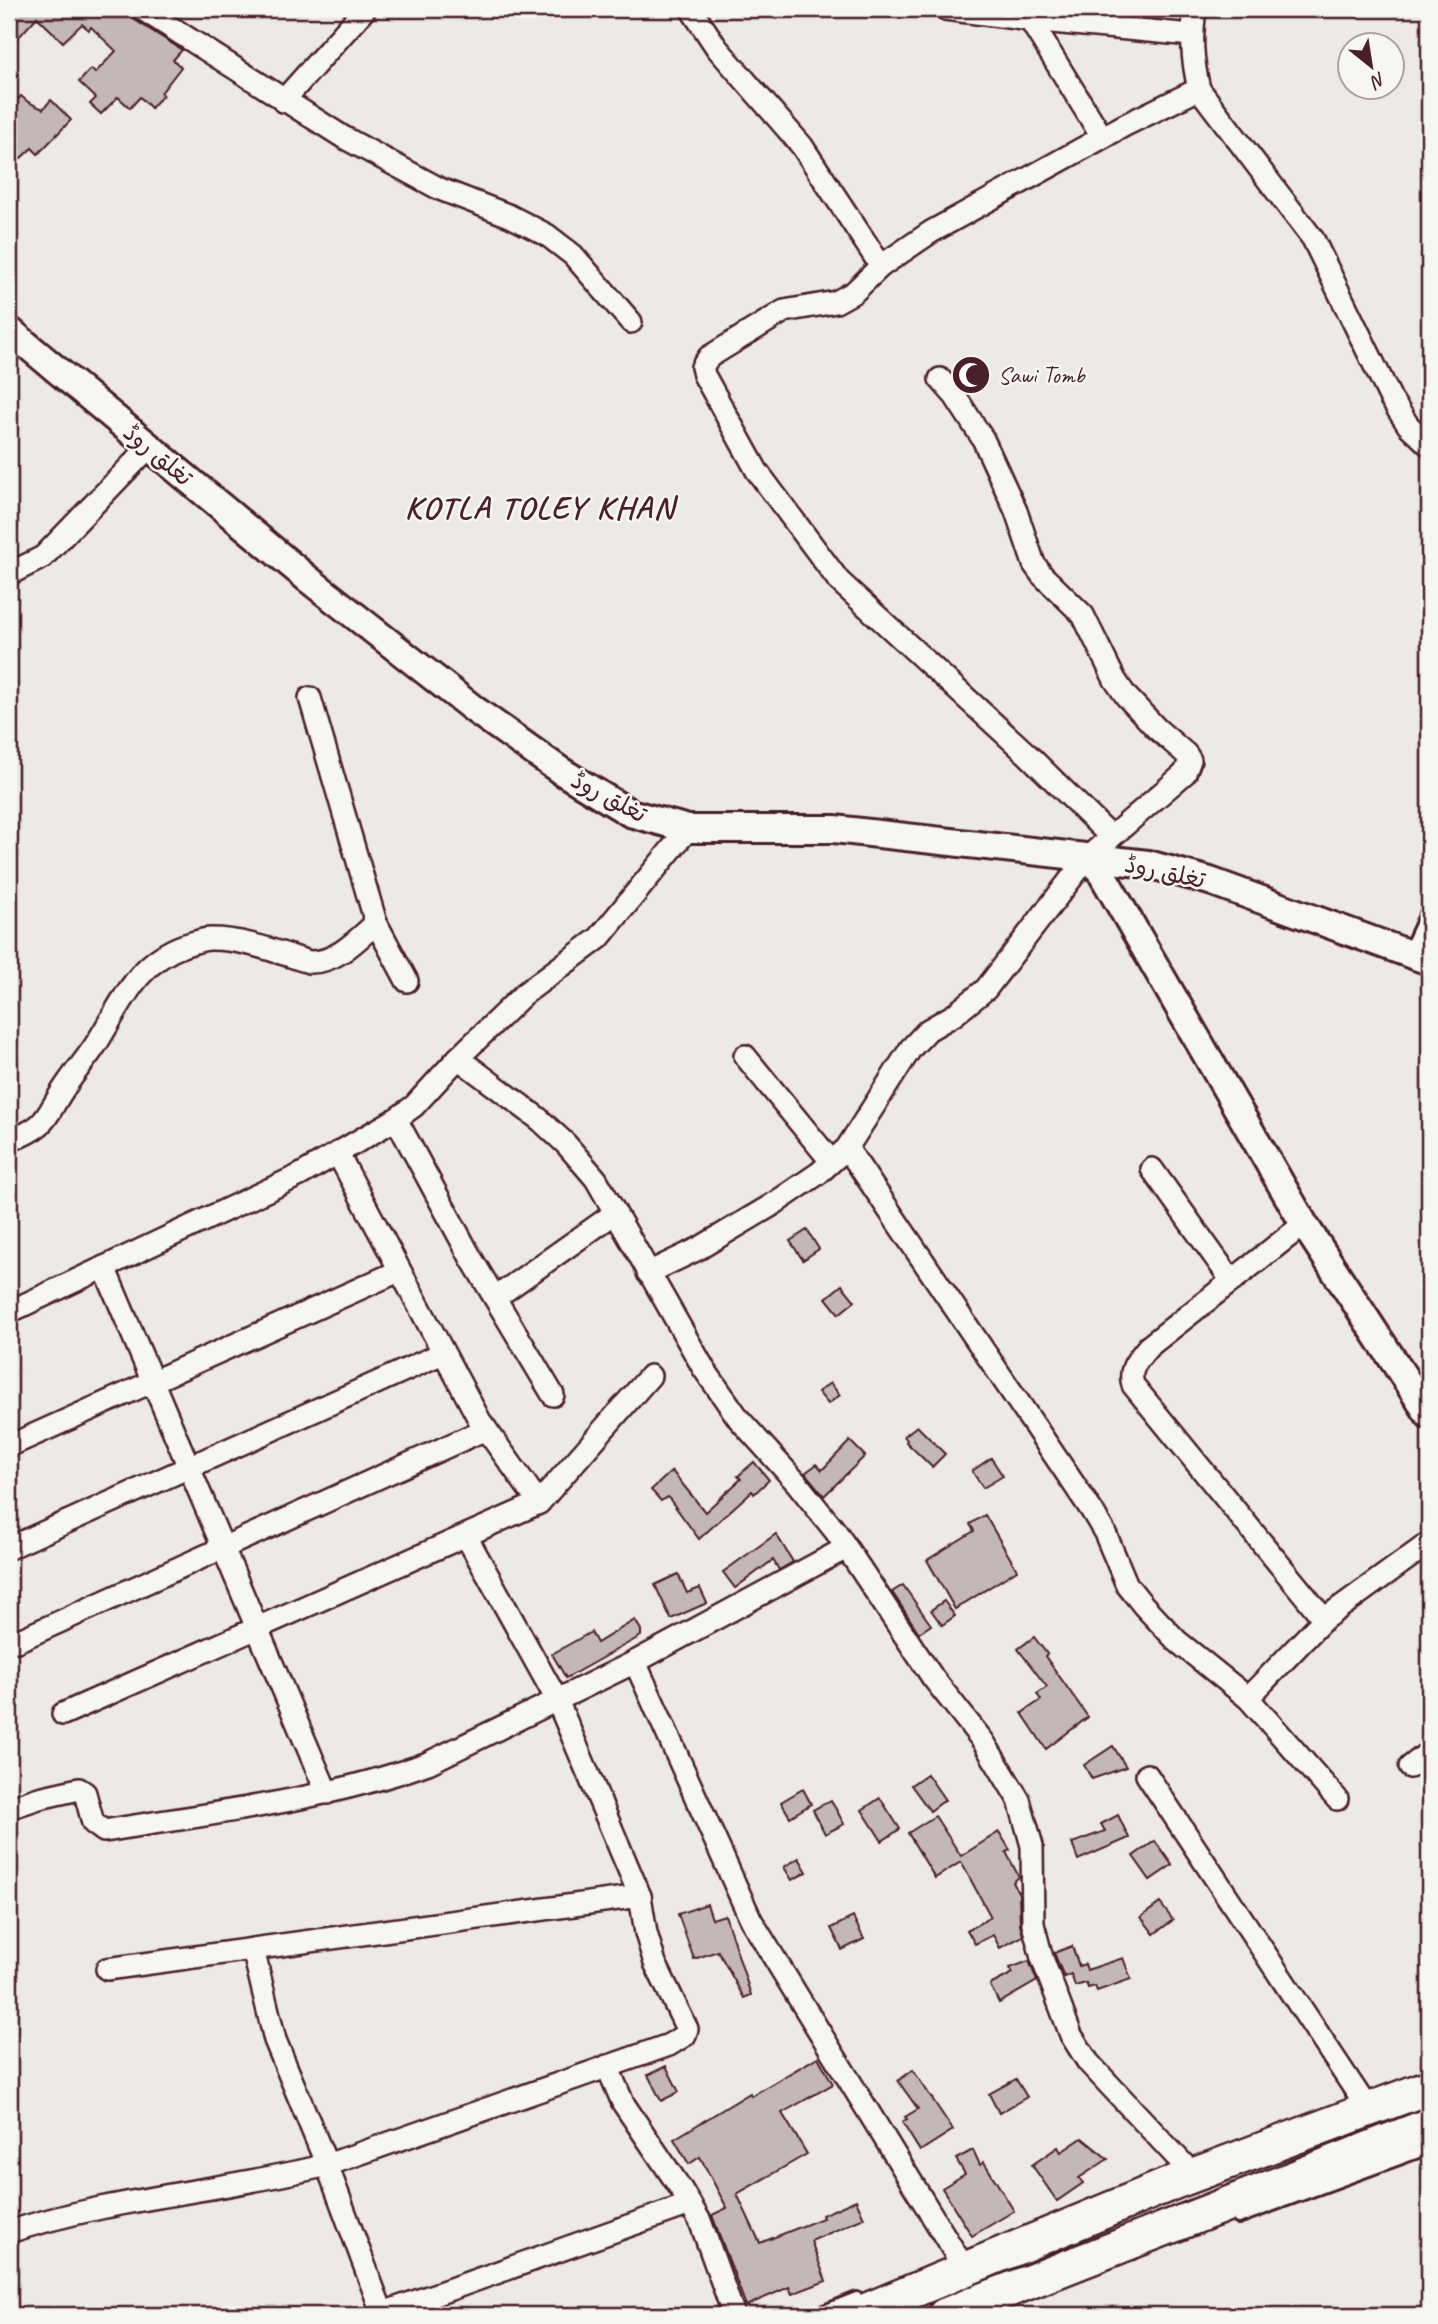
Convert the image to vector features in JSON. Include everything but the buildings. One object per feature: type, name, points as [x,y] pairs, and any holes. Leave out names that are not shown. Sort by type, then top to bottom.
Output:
[{"type":"main road","points":[[864,2303],[1429,2087]]},
{"type":"main road","points":[[945,2315],[1429,2125]]},
{"type":"street","points":[[142,9],[343,137],[440,189],[510,216],[547,235],[573,255],[631,322]]},
{"type":"street","points":[[283,101],[365,9]]},
{"type":"street","points":[[691,9],[717,48],[802,146],[881,267]]},
{"type":"street","points":[[945,9],[1192,35]]},
{"type":"street","points":[[1195,9],[1192,62],[1199,89],[1313,239],[1391,399],[1408,425],[1429,445]]},
{"type":"street","points":[[1030,20],[1102,137]]},
{"type":"street","points":[[1111,836],[1028,755],[839,581],[757,471],[704,376],[702,367],[709,358],[773,317],[784,311],[836,302],[854,292],[881,267],[940,226],[1102,137],[1199,89]]},
{"type":"street","name":"تغلق روڈ","points":[[9,330],[318,588],[475,710],[550,763],[630,813],[688,829],[834,830],[1148,864],[1210,881],[1418,957]]},
{"type":"street","points":[[648,1273],[698,1249],[761,1211],[819,1172],[839,1154],[911,1048],[928,1030],[954,1015],[986,989],[1090,859],[1111,836],[1185,773],[1190,760],[1126,696],[1115,680],[1083,615],[1034,564],[1016,511],[984,439],[940,379]]},
{"type":"street","points":[[9,574],[43,557],[149,447]]},
{"type":"street","points":[[310,698],[376,923],[407,981]]},
{"type":"street","points":[[9,1312],[338,1154],[396,1119],[414,1106],[458,1058],[524,994],[599,938],[688,829]]},
{"type":"street","points":[[1090,859],[1304,1224],[1429,1415]]},
{"type":"street","points":[[9,1141],[32,1132],[43,1124],[66,1085],[98,1042],[120,1001],[156,959],[172,950],[209,939],[246,943],[309,962],[318,962],[346,949],[376,923]]},
{"type":"street","points":[[745,1056],[839,1154],[1093,1511],[1127,1585],[1177,1642],[1248,1698],[1337,1799]]},
{"type":"street","points":[[458,1058],[539,1119],[566,1144],[596,1179],[704,1369],[739,1419],[796,1482],[846,1548],[933,1678],[983,1741],[1019,1800],[1032,1846],[1033,1924],[1042,1958],[1071,2035],[1088,2062],[1187,2168]]},
{"type":"street","points":[[396,1119],[495,1298],[553,1395]]},
{"type":"street","points":[[338,1154],[485,1429],[539,1503]]},
{"type":"street","points":[[1152,1170],[1232,1281]]},
{"type":"street","points":[[495,1298],[615,1213]]},
{"type":"street","points":[[1304,1224],[1147,1347],[1131,1369],[1130,1376],[1133,1385],[1324,1619]]},
{"type":"street","points":[[104,1266],[327,1793]]},
{"type":"street","points":[[9,1447],[399,1271]]},
{"type":"street","points":[[9,1548],[443,1353]]},
{"type":"street","points":[[63,1714],[539,1503],[650,1376]]},
{"type":"street","points":[[17,1640],[485,1429]]},
{"type":"street","points":[[9,2232],[81,2211],[274,2178],[327,2165],[680,2040],[685,2035],[687,2029],[654,1963],[640,1896],[557,1699],[467,1536]]},
{"type":"street","points":[[1248,1698],[1324,1619],[1429,1543]]},
{"type":"street","points":[[9,1808],[79,1789],[85,1793],[93,1823],[104,1831],[327,1793],[428,1763],[635,1662],[846,1548]]},
{"type":"street","points":[[635,1662],[751,1920],[958,2258]]},
{"type":"street","points":[[1410,1767],[1429,1752]]},
{"type":"street","points":[[1147,1775],[1364,2103]]},
{"type":"street","points":[[107,1969],[640,1896]]},
{"type":"street","points":[[253,1949],[275,2039],[327,2165],[383,2314],[690,2204]]},
{"type":"street","points":[[607,2066],[623,2103],[699,2221],[734,2315]]},
{"type":"lane","points":[[1418,957],[1429,907]]},
{"type":"lane","points":[[1017,2235],[1187,2168],[1429,2080]]},
{"type":"lane","points":[[1232,2220],[1429,2148]]},
{"type":"lane","points":[[814,2315],[864,2303]]},
{"type":"place","name":"Sawi Tomb","points":[[971,375]]},
{"type":"district","name":"KOTLA TOLEY KHAN","points":[[540,507]]}]
